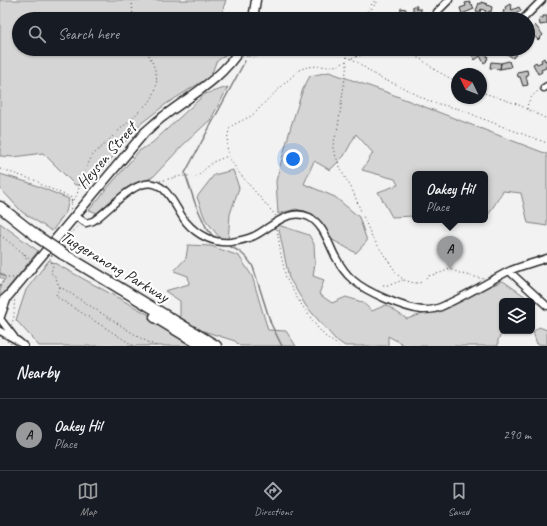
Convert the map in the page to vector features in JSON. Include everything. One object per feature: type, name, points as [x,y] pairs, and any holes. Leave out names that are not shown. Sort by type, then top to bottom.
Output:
[{"type":"highway","name":"Tuggeranong Parkway","points":[[0,207],[36,239]]},
{"type":"highway","name":"Tuggeranong Parkway","points":[[0,215],[58,254],[203,346]]},
{"type":"highway","name":"Tuggeranong Parkway","points":[[58,254],[216,346]]},
{"type":"main road","points":[[254,12],[256,0]]},
{"type":"main road","name":"Heysen Street","points":[[0,318],[21,280],[145,132],[163,116],[216,78],[236,56]]},
{"type":"main road","name":"Heysen Street","points":[[0,303],[12,296]]},
{"type":"street","points":[[437,12],[449,0]]},
{"type":"street","points":[[530,12],[542,0],[547,3]]},
{"type":"street","points":[[74,216],[86,223],[93,221],[133,189],[141,185],[154,184],[160,186],[168,194],[181,216],[191,228],[202,236],[221,242],[246,239],[290,215],[304,215],[314,220],[322,229],[342,268],[357,284],[377,294],[422,310],[439,308],[509,271],[547,258]]},
{"type":"street","points":[[509,271],[547,306]]},
{"type":"street","points":[[0,318],[18,341]]},
{"type":"street","points":[[0,331],[24,346]]},
{"type":"path","points":[[132,0],[133,12]]},
{"type":"path","points":[[367,12],[375,0]]},
{"type":"path","points":[[369,12],[378,0]]},
{"type":"path","points":[[71,203],[77,195],[81,179],[92,156],[151,100],[155,93],[157,81],[155,67],[150,56]]},
{"type":"path","points":[[239,59],[248,56]]},
{"type":"path","points":[[352,58],[359,56]]},
{"type":"path","points":[[415,56],[451,79]]},
{"type":"path","points":[[490,281],[462,274],[450,269],[428,276],[420,283],[404,280],[398,275],[372,237],[333,149],[338,127],[347,57],[352,58],[382,79],[398,85],[431,102],[464,110],[547,144]]},
{"type":"path","points":[[339,346],[326,337],[317,327],[297,298],[286,278],[281,255],[278,221],[240,174],[228,156],[228,134],[233,125],[256,112],[300,70],[305,67],[334,66],[342,64],[346,60]]},
{"type":"path","points":[[527,110],[533,95],[545,87]]},
{"type":"path","points":[[487,94],[517,104],[547,119]]},
{"type":"path","points":[[154,184],[161,180],[177,176],[195,177],[213,162],[228,156]]},
{"type":"path","points":[[0,169],[37,181],[42,185],[72,198],[70,214],[74,216]]},
{"type":"path","points":[[84,222],[68,236],[58,254],[51,273],[55,276],[60,286],[142,339],[156,346]]},
{"type":"path","points":[[0,235],[32,260]]},
{"type":"path","points":[[0,286],[6,278],[21,280]]},
{"type":"path","points":[[377,294],[378,290],[384,285],[390,285],[404,280]]},
{"type":"path","points":[[60,286],[56,295],[57,297],[134,346]]},
{"type":"path","points":[[12,296],[14,307]]},
{"type":"shaded area","points":[[0,0],[226,0],[222,12],[12,12],[12,56],[224,56],[216,62],[211,76],[166,104],[139,125],[90,185],[75,185],[43,153],[14,157],[0,156]]},
{"type":"shaded area","points":[[329,72],[386,92],[547,154],[547,226],[528,223],[521,193],[503,191],[488,215],[488,171],[412,171],[412,216],[392,217],[378,192],[398,185],[395,179],[362,170],[373,153],[356,134],[344,156],[330,170],[314,161],[304,184],[335,197],[359,217],[367,241],[356,253],[329,238],[313,214],[296,209],[278,214],[276,181],[291,126],[303,89],[310,76]]},
{"type":"shaded area","points":[[228,87],[211,119],[181,147],[154,176],[121,194],[97,213],[89,210],[139,151],[152,143],[205,94]]},
{"type":"shaded area","points":[[233,170],[239,188],[230,214],[228,242],[219,237],[205,219],[197,197],[214,175]]},
{"type":"shaded area","points":[[0,174],[30,183],[69,199],[66,212],[52,231],[22,212],[0,188]]},
{"type":"shaded area","points":[[0,223],[38,251],[0,298],[0,285],[4,280],[0,277]]},
{"type":"shaded area","points":[[278,225],[309,235],[314,244],[315,263],[313,276],[324,280],[319,294],[332,303],[346,297],[362,302],[372,311],[386,305],[407,319],[431,311],[503,281],[526,297],[499,298],[499,334],[501,334],[498,340],[498,346],[406,346],[388,336],[388,346],[345,346],[335,339],[306,306],[289,278]]},
{"type":"shaded area","points":[[188,245],[211,246],[239,256],[252,276],[268,330],[286,331],[296,346],[240,346],[235,341],[197,329],[180,317],[180,301],[165,291],[189,284],[188,276],[174,271],[186,258]]},
{"type":"shaded area","points":[[49,260],[204,346],[39,346],[16,320],[26,290]]},
{"type":"shaded area","points":[[539,327],[547,330],[547,345],[537,344],[534,334],[535,334],[535,330]]},
{"type":"building","points":[[470,2],[474,9],[467,12],[461,12],[460,8],[466,6],[465,3]]},
{"type":"building","points":[[481,2],[492,7],[491,12],[486,12],[481,9],[480,12],[476,11],[479,3],[481,4]]},
{"type":"building","points":[[510,4],[512,10],[519,7],[521,11],[504,12],[506,9],[505,7]]},
{"type":"building","points":[[413,6],[417,6],[416,9],[421,9],[421,12],[413,12]]},
{"type":"building","points":[[401,8],[406,9],[406,12],[401,12]]},
{"type":"building","points":[[543,16],[547,16],[547,23],[540,25],[539,18],[543,18]]},
{"type":"building","points":[[535,25],[543,35],[538,40],[535,37]]},
{"type":"building","points":[[473,56],[480,56],[475,60]]},
{"type":"building","points":[[480,56],[488,57],[486,60],[487,61],[484,63]]},
{"type":"building","points":[[544,58],[545,61],[547,60],[547,65],[545,66],[546,68],[541,70],[542,72],[538,74],[533,64],[536,62],[537,64],[542,62],[541,60]]},
{"type":"building","points":[[509,61],[511,67],[500,69],[501,63]]},
{"type":"building","points":[[491,62],[501,63],[500,69],[490,68]]},
{"type":"building","points":[[527,70],[528,75],[526,76],[528,85],[523,86],[517,72]]},
{"type":"waterway","points":[[214,238],[206,227],[195,203],[185,173],[245,61]]},
{"type":"waterway","points":[[228,245],[242,254],[253,267],[271,324],[282,346]]},
{"type":"waterway","points":[[0,273],[5,277]]},
{"type":"place","name":"Oakey Hil","points":[[450,269]]}]
